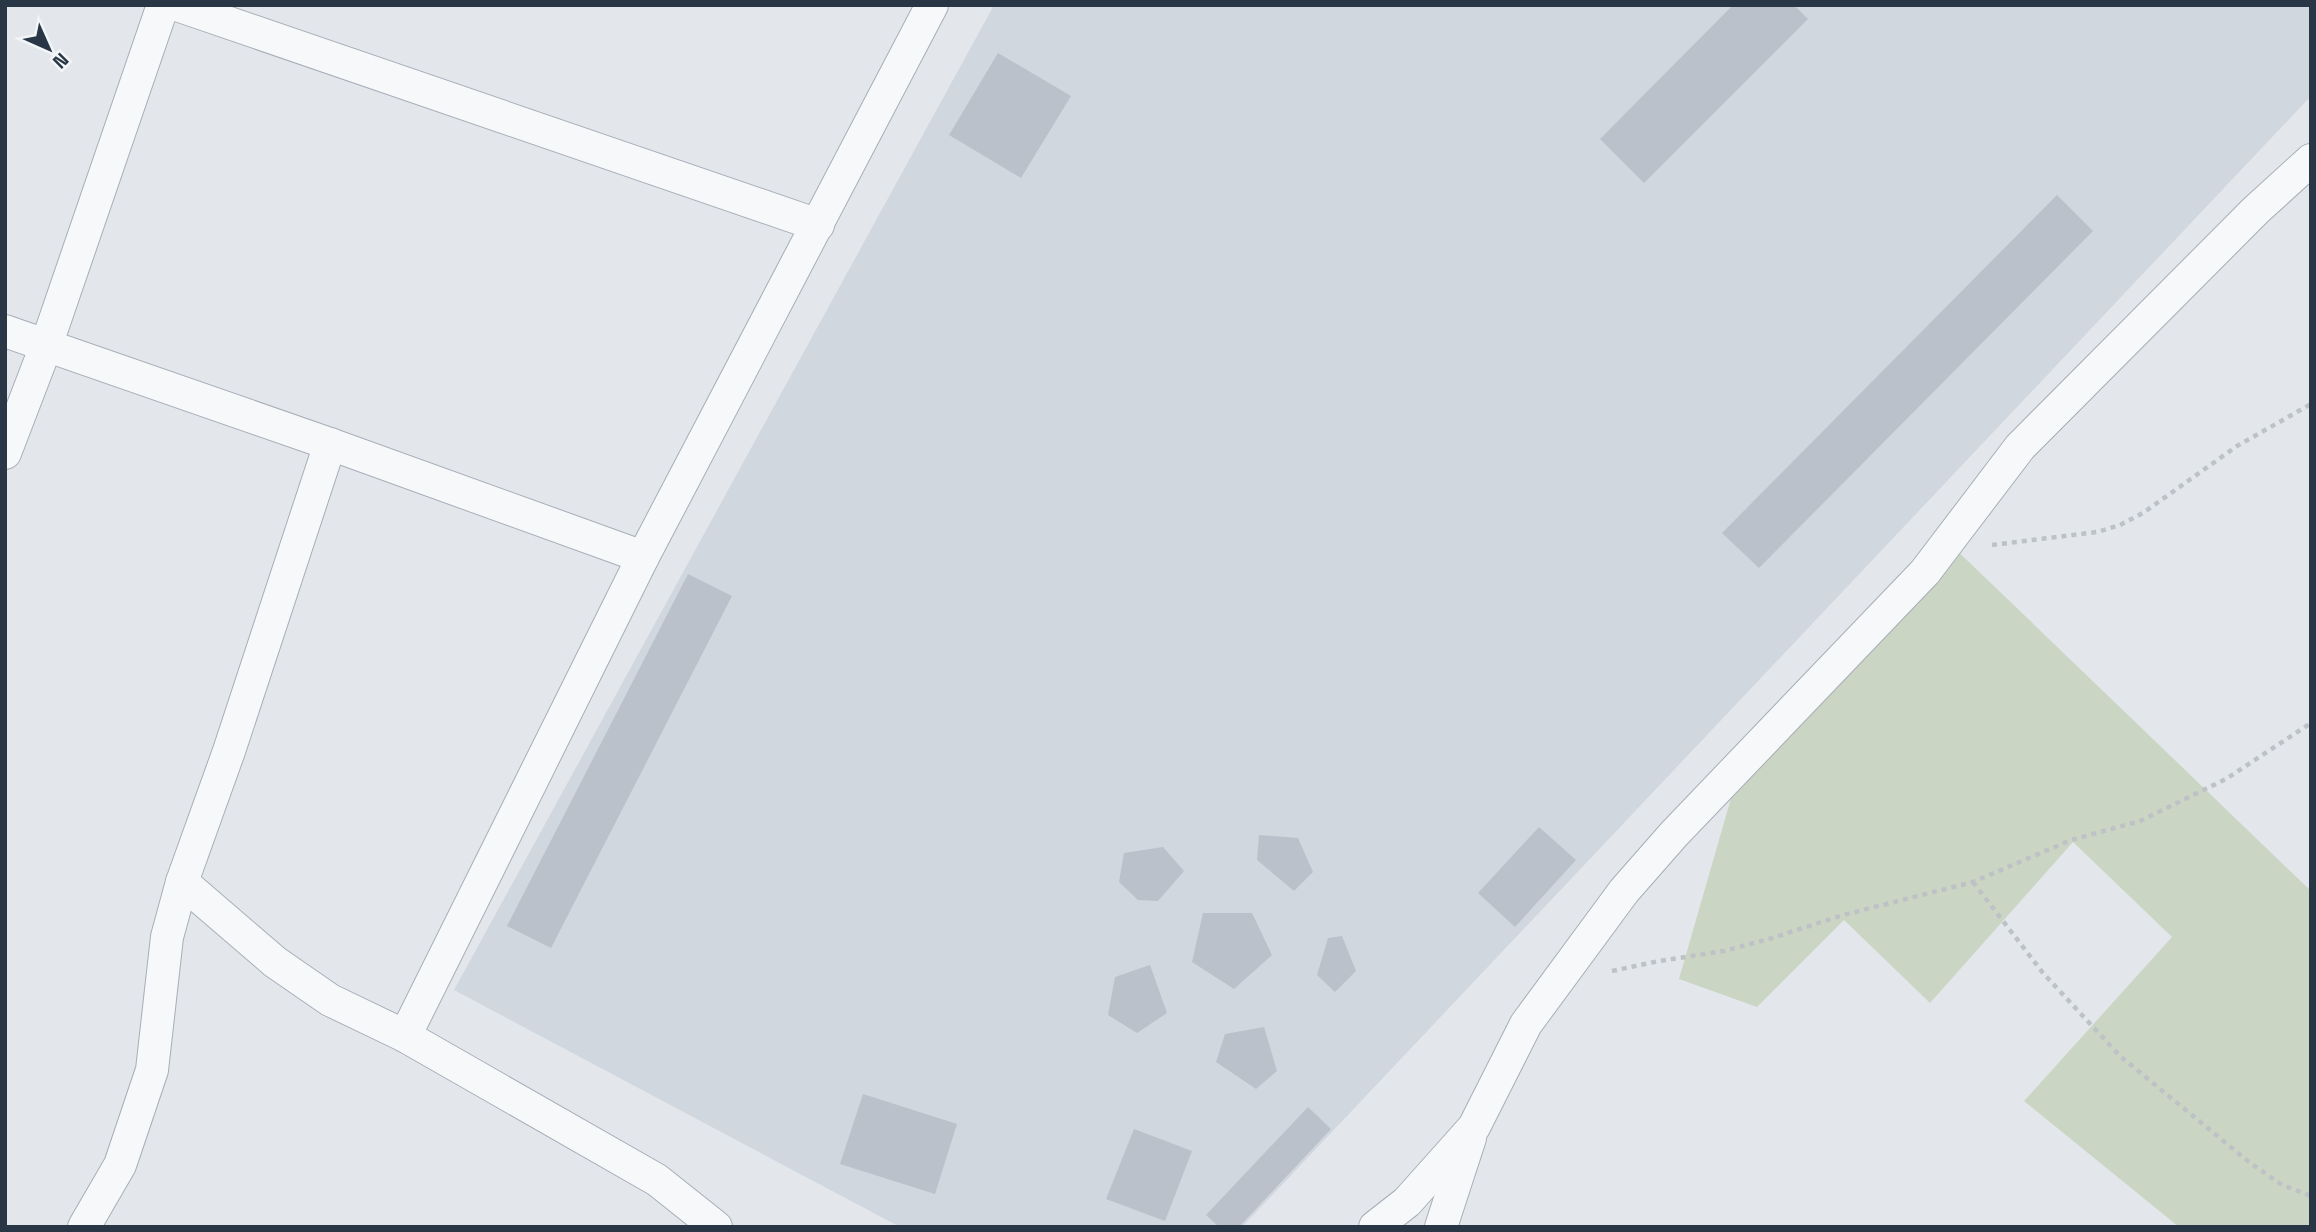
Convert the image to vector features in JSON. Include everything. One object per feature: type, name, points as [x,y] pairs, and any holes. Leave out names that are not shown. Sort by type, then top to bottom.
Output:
[{"type":"street","points":[[5,453],[46,346],[163,5]]},
{"type":"street","points":[[177,5],[818,225]]},
{"type":"street","points":[[405,1036],[643,557],[932,5]]},
{"type":"street","points":[[1441,1227],[1474,1126],[1526,1024],[1624,891],[1674,834],[1925,572],[2020,447],[2256,210],[2311,160]]},
{"type":"street","points":[[5,331],[643,557]]},
{"type":"street","points":[[84,1227],[120,1165],[152,1070],[167,937],[182,882],[229,751],[330,444]]},
{"type":"street","points":[[182,882],[275,962],[330,1000],[405,1036],[657,1180],[716,1227]]},
{"type":"street","points":[[1375,1227],[1407,1202],[1474,1126]]},
{"type":"path","points":[[1943,551],[2097,532],[2120,525],[2143,513],[2237,446],[2311,404]]},
{"type":"path","points":[[1604,973],[1724,951],[1843,915],[1973,881],[2071,840],[2140,821],[2226,779],[2311,723]]},
{"type":"path","points":[[1973,881],[2043,973],[2120,1056],[2249,1162],[2282,1185],[2311,1196]]},
{"type":"shaded area","points":[[994,5],[2311,5],[2311,96],[1242,1227],[900,1227],[454,990]]},
{"type":"green space","points":[[1946,540],[2311,891],[2311,1227],[2179,1227],[2024,1101],[2172,937],[2073,842],[1930,1003],[1844,920],[1757,1007],[1679,979],[1744,753]]},
{"type":"building","points":[[1733,5],[1794,5],[1808,19],[1644,183],[1600,139]]},
{"type":"building","points":[[998,53],[1071,96],[1021,178],[949,135]]},
{"type":"building","points":[[2057,195],[2093,231],[1759,568],[1722,533]]},
{"type":"building","points":[[688,574],[732,596],[551,948],[507,926]]},
{"type":"building","points":[[1539,827],[1576,860],[1515,927],[1478,893]]},
{"type":"building","points":[[1259,835],[1298,838],[1313,872],[1294,891],[1257,860]]},
{"type":"building","points":[[1163,847],[1184,871],[1158,901],[1138,900],[1119,882],[1124,853]]},
{"type":"building","points":[[1203,913],[1252,913],[1272,955],[1234,989],[1192,962]]},
{"type":"building","points":[[1342,936],[1356,971],[1335,992],[1317,975],[1328,938]]},
{"type":"building","points":[[1150,965],[1167,1013],[1137,1033],[1108,1015],[1115,977]]},
{"type":"building","points":[[1264,1027],[1277,1071],[1256,1089],[1216,1062],[1225,1034]]},
{"type":"building","points":[[863,1094],[957,1124],[935,1194],[840,1164]]},
{"type":"building","points":[[1308,1107],[1331,1129],[1239,1227],[1219,1227],[1206,1215]]},
{"type":"building","points":[[1134,1129],[1192,1151],[1165,1221],[1106,1199]]}]
